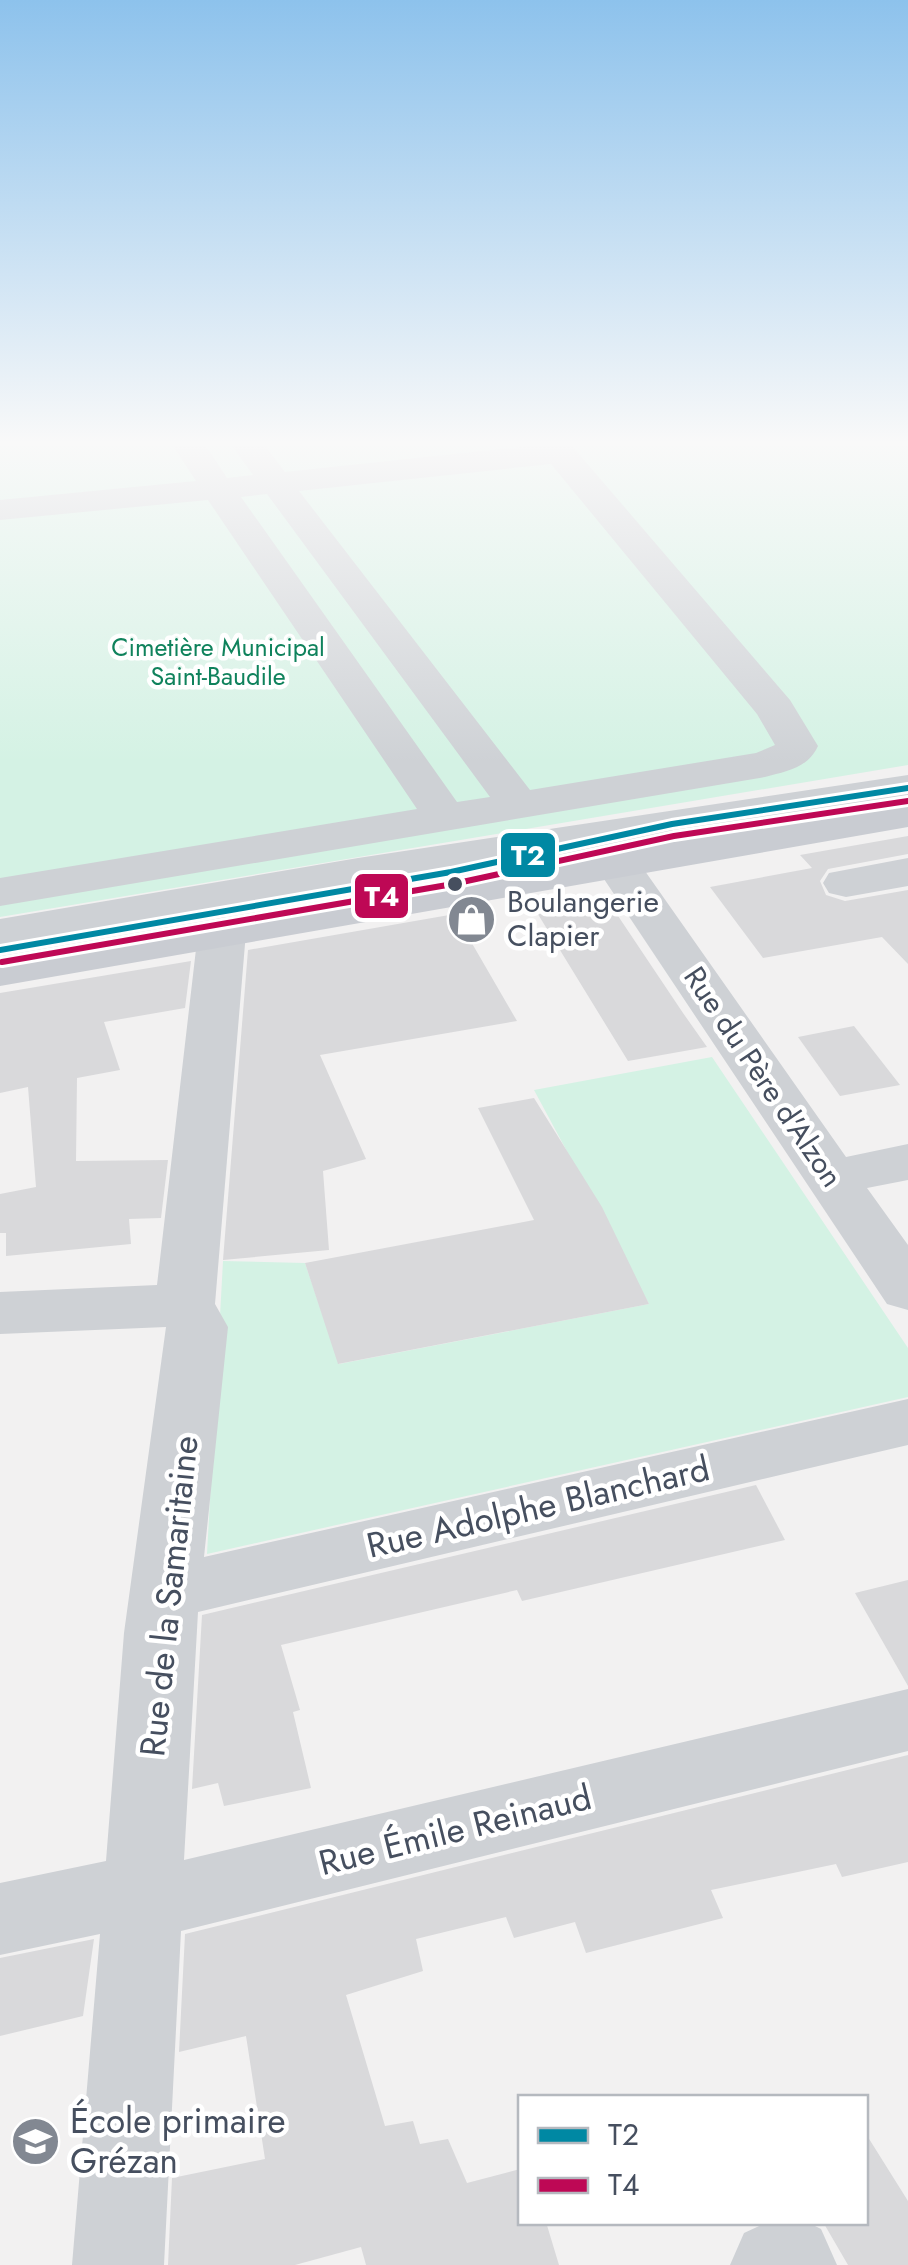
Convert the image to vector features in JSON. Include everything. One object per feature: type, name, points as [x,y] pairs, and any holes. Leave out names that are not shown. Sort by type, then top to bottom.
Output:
[{"type":"main road","points":[[0,971],[908,814]]},
{"type":"street","points":[[262,552],[444,815]]},
{"type":"street","points":[[328,552],[517,803]]},
{"type":"street","points":[[0,892],[787,758],[797,746],[775,709],[643,552]]},
{"type":"street","points":[[0,934],[358,872],[908,788]]},
{"type":"street","points":[[0,950],[451,872],[672,824]]},
{"type":"street","name":"Rue du Père d'Alzon","points":[[617,864],[908,1290]]},
{"type":"street","points":[[846,883],[908,872]]},
{"type":"street","name":"Rue de la Samaritaine","points":[[118,2265],[160,1633],[168,1592],[197,1327],[185,1304],[222,932]]},
{"type":"street","points":[[832,1178],[908,1162]]},
{"type":"street","points":[[0,1313],[185,1304]]},
{"type":"street","name":"Rue Adolphe Blanchard","points":[[168,1592],[908,1422]]},
{"type":"street","name":"Rue Émile Reinaud","points":[[0,1920],[143,1890],[186,1896],[908,1720]]},
{"type":"street","points":[[776,2265],[791,2265]]},
{"type":"green space","name":"Cimetière Municipal Saint-Baudile","points":[[0,552],[908,552],[908,765],[0,917]]},
{"type":"green space","points":[[712,1057],[908,1348],[908,1397],[207,1554],[223,1261],[305,1263],[339,1364],[649,1304],[534,1090]]},
{"type":"building","points":[[908,836],[908,854],[828,869],[820,881],[826,895],[845,901],[908,890],[908,964],[882,937],[763,958],[710,887],[812,868],[800,855]]},
{"type":"building","points":[[606,898],[707,1047],[628,1061],[536,911]]},
{"type":"building","points":[[455,914],[517,1021],[320,1055],[366,1159],[323,1171],[329,1250],[223,1260],[248,950]]},
{"type":"building","points":[[191,961],[185,1008],[104,1022],[120,1070],[77,1078],[76,1161],[168,1160],[161,1218],[129,1219],[131,1244],[6,1256],[6,1233],[0,1233],[0,1194],[36,1187],[28,1087],[0,1093],[0,993]]},
{"type":"building","points":[[854,1026],[900,1085],[840,1096],[798,1037]]},
{"type":"building","points":[[534,1098],[602,1207],[649,1304],[338,1364],[305,1263],[534,1220],[478,1108]]},
{"type":"building","points":[[756,1485],[785,1540],[522,1601],[517,1590],[281,1645],[300,1710],[293,1712],[311,1788],[224,1806],[218,1783],[192,1789],[202,1615]]},
{"type":"building","points":[[908,1580],[908,1686],[855,1593]]},
{"type":"building","points":[[908,1755],[908,1862],[842,1877],[836,1864],[711,1890],[723,1918],[586,1953],[575,1922],[514,1938],[506,1917],[416,1939],[423,1971],[346,1995],[385,2126],[413,2121],[420,2144],[448,2139],[467,2183],[518,2170],[518,2225],[547,2225],[559,2265],[366,2265],[361,2247],[295,2265],[168,2265],[172,2178],[265,2159],[246,2036],[179,2052],[185,1934]]},
{"type":"building","points":[[94,1939],[83,2016],[0,2036],[0,1958]]},
{"type":"building","points":[[868,2137],[908,2201],[908,2265],[848,2265],[825,2225],[868,2225]]},
{"type":"transit line","name":"T2","points":[[0,950],[451,872],[672,824],[908,788]]},
{"type":"transit line","name":"T4","points":[[2,962],[453,884],[674,836],[908,801]]},
{"type":"place","name":"Boulangerie Clapier","points":[[472,919]]},
{"type":"place","name":"École primaire Grézan","points":[[35,2141]]}]
